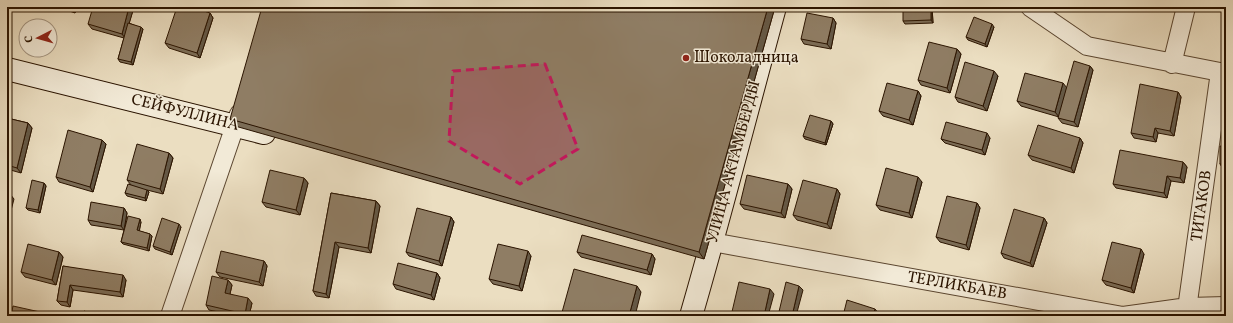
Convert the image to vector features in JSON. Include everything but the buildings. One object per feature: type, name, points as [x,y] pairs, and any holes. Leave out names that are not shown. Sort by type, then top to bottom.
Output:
[{"type":"main road","name":"УЛИЦА АКТАМБЕРДЫ","points":[[691,316],[775,7]]},
{"type":"main road","name":"СЕЙФУЛЛИНА","points":[[7,69],[282,138]]},
{"type":"main road","points":[[689,237],[712,242]]},
{"type":"street","points":[[1030,7],[1087,46],[1172,64],[1223,72]]},
{"type":"street","points":[[1172,64],[1186,7]]},
{"type":"street","name":"ТИТАКОВ","points":[[1187,311],[1223,72]]},
{"type":"street","points":[[170,316],[244,96]]},
{"type":"street","name":"ТЕРЛИКБАЕВ","points":[[712,242],[1123,316],[1187,311],[1226,306]]},
{"type":"highlighted area","points":[[545,64],[578,149],[520,184],[449,141],[453,71]]},
{"type":"place","name":"Шоколадница","points":[[686,58]]}]
